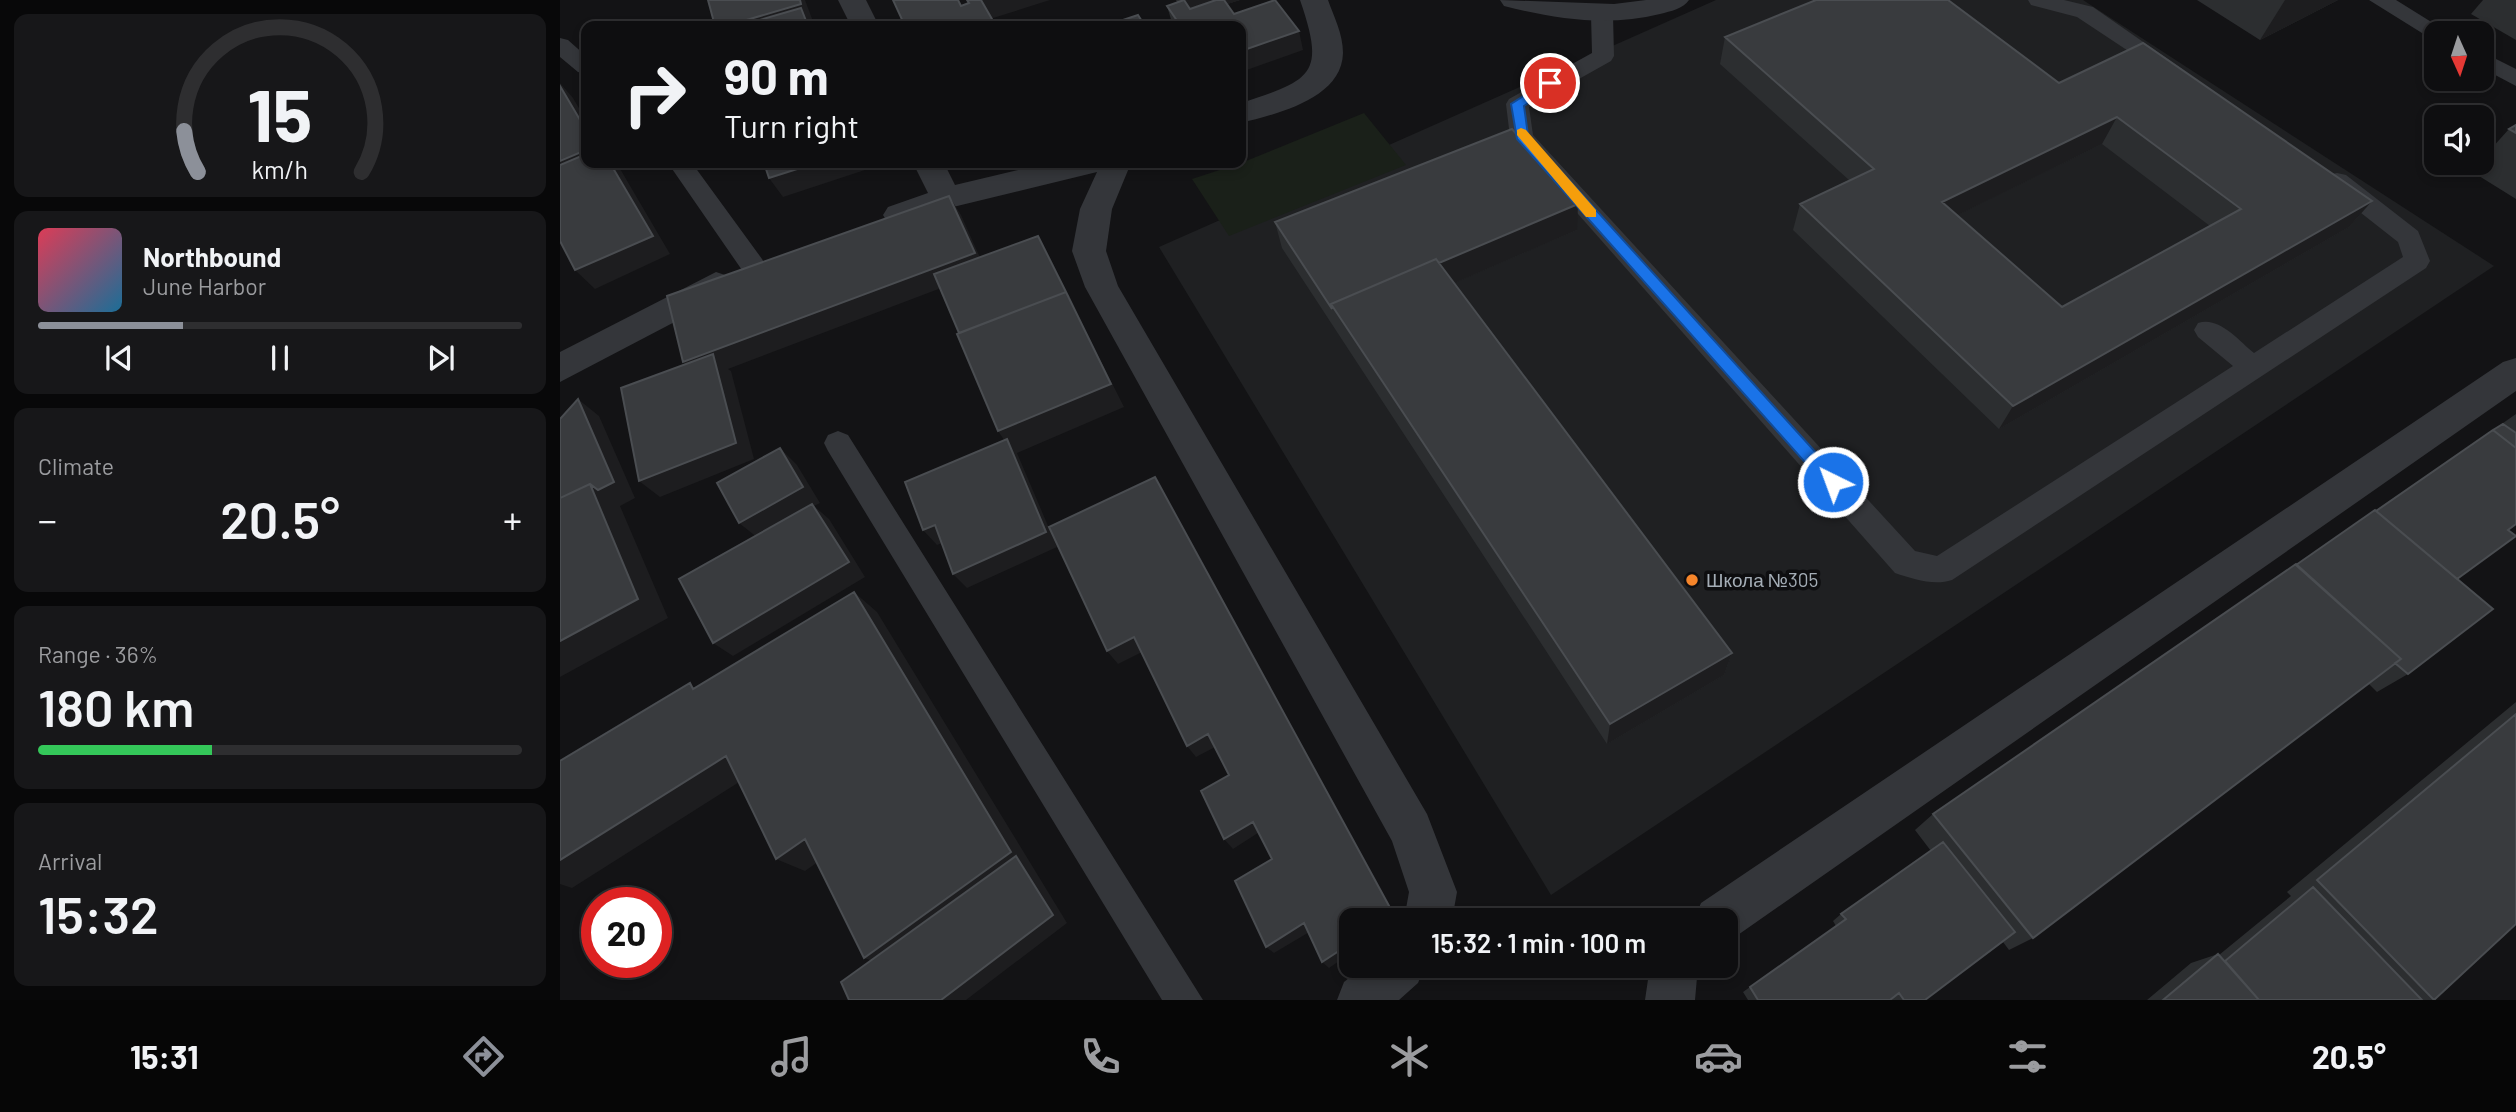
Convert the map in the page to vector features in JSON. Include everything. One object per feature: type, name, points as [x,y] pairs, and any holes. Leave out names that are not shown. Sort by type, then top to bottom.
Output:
[{"type":"street","points":[[852,0],[862,21]]},
{"type":"street","points":[[1246,111],[1308,89],[1320,78],[1328,61],[1328,38],[1314,0]]},
{"type":"street","points":[[1514,0],[1602,15],[1654,8],[1675,0]]},
{"type":"street","points":[[931,168],[946,198]]},
{"type":"street","points":[[869,225],[946,198],[1069,168]]},
{"type":"street","points":[[1114,168],[1096,209],[1089,250],[1102,287],[1410,830],[1433,892],[1430,908]]},
{"type":"street","points":[[560,368],[766,261]]},
{"type":"street","points":[[1735,908],[2516,372]]},
{"type":"street","points":[[1362,1000],[1387,978]]},
{"type":"street","points":[[1670,1000],[1673,978]]},
{"type":"lane","points":[[2039,0],[2085,12],[2197,86]]},
{"type":"lane","points":[[2381,0],[2424,25]]},
{"type":"lane","points":[[1602,15],[1603,57],[1550,83],[1517,104],[1522,136],[1906,563],[1941,570],[2417,261],[2409,237],[2321,168]]},
{"type":"lane","points":[[560,45],[581,63]]},
{"type":"lane","points":[[2494,66],[2516,79]]},
{"type":"lane","points":[[684,168],[766,261]]},
{"type":"lane","points":[[2207,331],[2253,367]]},
{"type":"lane","points":[[838,443],[1184,1000]]},
{"type":"shaded area","name":"Школа №305","points":[[1716,0],[2083,0],[2494,266],[1551,895],[1159,247]]},
{"type":"shaded area","points":[[1364,113],[1406,165],[1229,236],[1192,179],[1226,168],[1246,168],[1246,161]]},
{"type":"building","points":[[708,0],[800,0],[801,4],[743,21],[714,21]]},
{"type":"building","points":[[893,0],[958,0],[961,6],[969,3],[967,0],[981,0],[993,21],[903,21]]},
{"type":"building","points":[[1184,0],[1190,9],[1224,0],[1234,14],[1275,0],[1299,31],[1246,49],[1246,21],[1177,21],[1167,6]]},
{"type":"building","points":[[1816,0],[1948,0],[2059,83],[2143,43],[2372,201],[2013,406],[1800,204],[1874,169],[1725,37]],"holes":[[[2117,117],[2241,209],[2062,307],[1942,202]]]},
{"type":"building","points":[[801,8],[806,21],[756,21]]},
{"type":"building","points":[[1138,15],[1142,21],[1120,21]]},
{"type":"building","points":[[560,86],[581,122],[581,152],[560,161]]},
{"type":"building","points":[[1512,129],[1578,204],[1439,263],[1436,259],[1331,304],[1332,309],[1275,222]]},
{"type":"building","points":[[581,156],[581,168],[613,168],[653,236],[575,270],[560,241],[560,165]]},
{"type":"building","points":[[766,168],[800,168],[769,178]]},
{"type":"building","points":[[949,196],[975,253],[683,362],[667,296]]},
{"type":"building","points":[[1038,236],[1066,292],[959,333],[934,274]]},
{"type":"building","points":[[1436,259],[1732,653],[1610,724],[1331,304]]},
{"type":"building","points":[[1066,292],[1111,384],[998,431],[957,334]]},
{"type":"building","points":[[713,354],[736,443],[639,481],[621,388]]},
{"type":"building","points":[[578,399],[614,482],[598,490],[590,484],[560,498],[560,419]]},
{"type":"building","points":[[2503,424],[2516,433],[2516,448],[2493,430]]},
{"type":"building","points":[[2493,430],[2516,448],[2516,524],[2508,530],[2516,536],[2457,579],[2376,511]]},
{"type":"building","points":[[1007,439],[1046,532],[953,574],[935,525],[923,530],[905,482]]},
{"type":"building","points":[[780,448],[803,487],[739,523],[717,483]]},
{"type":"building","points":[[1155,477],[1390,908],[1339,908],[1339,951],[1322,962],[1304,923],[1266,947],[1235,881],[1272,859],[1253,822],[1224,839],[1201,791],[1229,775],[1208,734],[1187,746],[1134,637],[1107,651],[1049,527]]},
{"type":"building","points":[[590,484],[638,599],[560,641],[560,498]]},
{"type":"building","points":[[812,504],[849,562],[713,643],[679,579]]},
{"type":"building","points":[[2375,510],[2493,609],[2408,674],[2395,663],[2401,659],[2296,565]]},
{"type":"building","points":[[2296,564],[2401,659],[2033,938],[1933,814]]},
{"type":"building","points":[[854,592],[1011,852],[864,958],[805,839],[776,859],[726,756],[560,860],[560,761],[690,683],[693,689]]},
{"type":"building","points":[[2516,714],[2516,924],[2434,1000],[2317,880]]},
{"type":"building","points":[[1943,842],[2015,932],[1925,1000],[1904,1000],[1899,993],[1890,1000],[1758,1000],[1750,987],[1846,919],[1841,914]]},
{"type":"building","points":[[1016,856],[1053,915],[941,1000],[849,1000],[841,982]]},
{"type":"building","points":[[2313,887],[2422,1000],[2259,1000],[2225,961]]},
{"type":"building","points":[[2218,954],[2259,1000],[2163,1000]]},
{"type":"slow traffic","points":[[1521,132],[1591,213]]},
{"type":"place","name":"Школа №305","points":[[1692,580]]},
{"type":"route","points":[[1550,83],[1517,104],[1522,136],[1833,482]]}]
